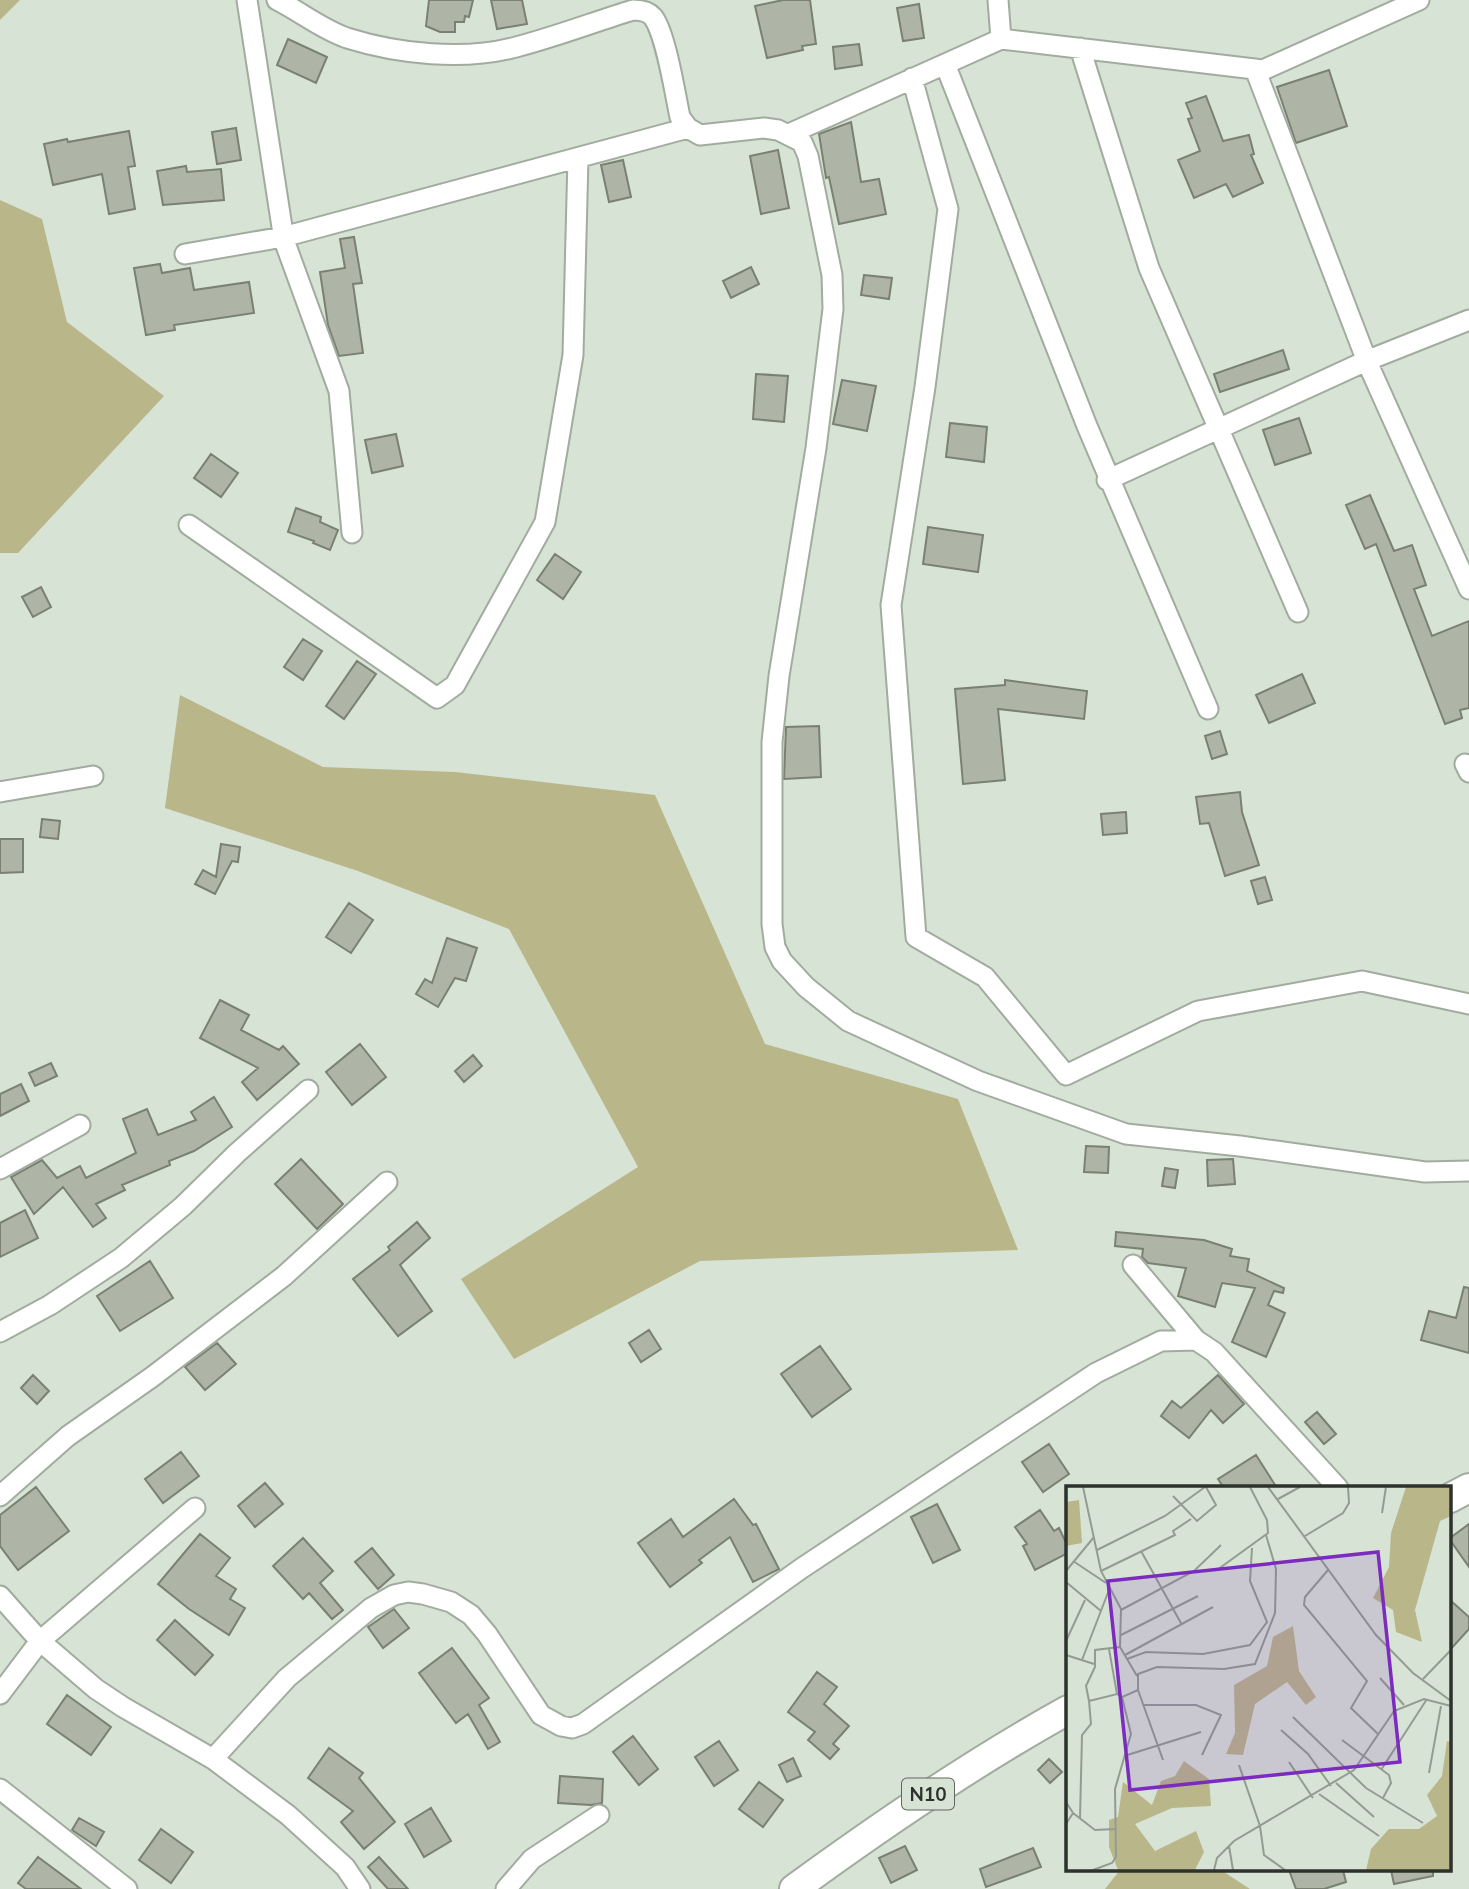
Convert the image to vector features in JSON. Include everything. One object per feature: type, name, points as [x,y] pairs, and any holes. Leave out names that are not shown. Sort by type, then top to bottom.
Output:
[{"type":"highway","points":[[1452,1497],[1469,1488]]},
{"type":"highway","name":"N10","points":[[794,1889],[894,1816],[1006,1745],[1066,1711]]},
{"type":"street","points":[[247,0],[283,237],[339,391],[352,533]]},
{"type":"street","points":[[277,0],[322,27],[346,37],[392,50],[453,55],[514,48],[633,10],[657,8],[680,117],[688,128],[700,135],[764,128],[789,134],[802,142],[808,156],[830,264],[833,309],[816,448],[779,676],[772,742],[772,924],[775,947],[782,961],[806,987],[848,1021],[978,1081],[1126,1134],[1240,1146],[1424,1172],[1469,1171]]},
{"type":"street","points":[[998,0],[1001,38]]},
{"type":"street","points":[[789,134],[1001,38],[1263,70],[1409,2]]},
{"type":"street","points":[[1080,48],[1149,268],[1298,612]]},
{"type":"street","points":[[945,64],[1087,426],[1208,709]]},
{"type":"street","points":[[1255,69],[1366,361],[1469,589]]},
{"type":"street","points":[[912,78],[948,209],[925,387],[891,605],[916,937],[985,978],[1066,1075],[1198,1011],[1362,981],[1469,1004]]},
{"type":"street","points":[[185,254],[283,237],[688,128]]},
{"type":"street","points":[[189,525],[437,698],[455,685],[545,522],[573,355],[578,158]]},
{"type":"street","points":[[1109,479],[1366,361],[1469,320]]},
{"type":"street","points":[[0,792],[93,776]]},
{"type":"street","points":[[0,1332],[50,1305],[121,1258],[183,1206],[237,1153],[308,1090]]},
{"type":"street","points":[[0,1169],[80,1125]]},
{"type":"street","points":[[0,1496],[68,1436],[152,1377],[284,1276],[387,1182]]},
{"type":"street","points":[[1133,1265],[1196,1340],[1214,1352],[1336,1486]]},
{"type":"street","points":[[213,1759],[287,1678],[371,1608],[394,1595],[408,1592],[451,1602],[471,1615],[487,1634],[541,1715],[561,1726],[572,1728],[583,1724],[802,1567],[1096,1373],[1161,1341],[1196,1340]]},
{"type":"street","points":[[0,1694],[40,1641],[195,1508]]},
{"type":"street","points":[[0,1596],[40,1641],[96,1689],[213,1759],[288,1815],[345,1867],[360,1889]]},
{"type":"street","points":[[0,1789],[127,1889]]},
{"type":"street","points":[[506,1889],[532,1859],[598,1815]]},
{"type":"shaded area","points":[[0,0],[20,0],[0,20]]},
{"type":"shaded area","points":[[0,200],[42,219],[67,322],[164,396],[18,553],[0,553]]},
{"type":"shaded area","points":[[180,695],[323,767],[455,772],[655,795],[765,1044],[958,1099],[1018,1250],[700,1261],[514,1359],[461,1279],[638,1167],[509,929],[358,871],[165,808]]},
{"type":"shaded area","points":[[1119,1871],[1223,1871],[1250,1889],[1105,1889]]},
{"type":"building","points":[[429,0],[473,0],[469,17],[465,16],[464,22],[455,22],[455,32],[440,32],[426,26]]},
{"type":"building","points":[[491,0],[522,0],[527,24],[497,29]]},
{"type":"building","points":[[783,0],[810,0],[816,44],[802,46],[803,50],[767,58],[755,6]]},
{"type":"building","points":[[919,4],[924,38],[903,41],[897,8]]},
{"type":"building","points":[[288,39],[327,57],[316,83],[277,65]]},
{"type":"building","points":[[859,44],[862,65],[835,69],[833,47]]},
{"type":"building","points":[[1329,70],[1347,126],[1296,143],[1277,87]]},
{"type":"building","points":[[1206,96],[1223,141],[1249,135],[1254,154],[1251,155],[1263,183],[1233,197],[1226,184],[1194,198],[1178,160],[1200,151],[1188,119],[1192,118],[1186,103]]},
{"type":"building","points":[[851,122],[861,182],[879,179],[886,214],[839,224],[829,177],[826,178],[819,134]]},
{"type":"building","points":[[236,128],[241,160],[217,164],[212,132]]},
{"type":"building","points":[[129,131],[135,166],[128,167],[135,209],[109,214],[102,174],[53,185],[44,144]]},
{"type":"building","points":[[778,150],[789,208],[761,214],[750,156]]},
{"type":"building","points":[[623,160],[631,197],[609,202],[601,165]]},
{"type":"building","points":[[186,166],[187,172],[221,169],[224,200],[163,205],[157,171]]},
{"type":"building","points":[[354,237],[362,283],[353,284],[363,353],[339,356],[328,325],[320,272],[345,268],[340,239]]},
{"type":"building","points":[[160,264],[162,273],[190,268],[194,290],[249,282],[254,313],[174,325],[175,330],[146,335],[134,268]]},
{"type":"building","points":[[751,267],[759,284],[731,298],[723,281]]},
{"type":"building","points":[[864,275],[892,278],[889,299],[861,295]]},
{"type":"building","points":[[1283,350],[1289,369],[1220,392],[1214,374]]},
{"type":"building","points":[[756,374],[788,376],[784,422],[753,419]]},
{"type":"building","points":[[842,380],[876,386],[867,431],[833,424]]},
{"type":"building","points":[[1299,418],[1311,453],[1275,465],[1263,430]]},
{"type":"building","points":[[950,423],[987,427],[984,462],[946,457]]},
{"type":"building","points":[[396,434],[403,466],[372,473],[365,440]]},
{"type":"building","points":[[211,454],[238,473],[221,497],[194,478]]},
{"type":"building","points":[[1370,495],[1394,551],[1412,545],[1426,585],[1414,589],[1432,636],[1469,621],[1469,708],[1460,710],[1462,718],[1445,724],[1376,544],[1365,549],[1346,505]]},
{"type":"building","points":[[296,508],[321,517],[320,522],[338,530],[330,550],[288,532]]},
{"type":"building","points":[[928,527],[983,535],[978,572],[923,564]]},
{"type":"building","points":[[555,554],[581,572],[563,599],[537,580]]},
{"type":"building","points":[[41,587],[51,607],[33,617],[22,597]]},
{"type":"building","points":[[303,639],[322,651],[303,680],[284,667]]},
{"type":"building","points":[[357,661],[376,674],[344,719],[326,706]]},
{"type":"building","points":[[1302,674],[1315,703],[1269,723],[1256,695]]},
{"type":"building","points":[[1005,680],[1087,691],[1084,719],[998,709],[1005,780],[963,784],[955,689],[1005,685]]},
{"type":"building","points":[[819,726],[821,777],[784,779],[786,727]]},
{"type":"building","points":[[1220,731],[1227,754],[1212,759],[1205,736]]},
{"type":"building","points":[[1240,792],[1242,812],[1259,865],[1225,876],[1209,823],[1200,824],[1196,797]]},
{"type":"building","points":[[1126,812],[1127,833],[1103,835],[1101,814]]},
{"type":"building","points":[[42,819],[60,821],[58,839],[40,837]]},
{"type":"building","points":[[0,839],[23,839],[23,872],[0,873]]},
{"type":"building","points":[[221,844],[240,847],[238,862],[232,861],[215,894],[195,884],[203,870],[216,877]]},
{"type":"building","points":[[1265,877],[1272,900],[1258,904],[1251,881]]},
{"type":"building","points":[[349,903],[373,920],[351,953],[326,937]]},
{"type":"building","points":[[447,938],[477,948],[466,981],[455,978],[438,1007],[416,994],[425,979],[432,983]]},
{"type":"building","points":[[220,1000],[249,1015],[241,1030],[279,1050],[283,1046],[299,1064],[257,1100],[242,1082],[258,1068],[200,1038]]},
{"type":"building","points":[[360,1044],[386,1077],[352,1105],[326,1072]]},
{"type":"building","points":[[473,1055],[482,1066],[464,1082],[455,1071]]},
{"type":"building","points":[[51,1063],[57,1076],[35,1086],[29,1073]]},
{"type":"building","points":[[21,1084],[29,1101],[0,1116],[0,1094]]},
{"type":"building","points":[[214,1097],[232,1127],[194,1151],[169,1161],[170,1165],[122,1185],[125,1190],[96,1204],[106,1218],[93,1227],[63,1187],[34,1214],[11,1177],[42,1160],[57,1178],[80,1166],[86,1178],[136,1153],[123,1119],[147,1109],[158,1135],[196,1120],[191,1112]]},
{"type":"building","points":[[1086,1146],[1109,1147],[1108,1173],[1084,1172]]},
{"type":"building","points":[[301,1159],[343,1204],[317,1229],[275,1184]]},
{"type":"building","points":[[1233,1159],[1235,1184],[1208,1186],[1207,1160]]},
{"type":"building","points":[[1165,1168],[1178,1170],[1175,1188],[1162,1186]]},
{"type":"building","points":[[25,1210],[38,1238],[0,1257],[0,1223]]},
{"type":"building","points":[[417,1222],[430,1238],[400,1265],[432,1311],[398,1336],[353,1279],[390,1250],[388,1247]]},
{"type":"building","points":[[1116,1232],[1204,1240],[1232,1249],[1230,1256],[1249,1259],[1247,1271],[1284,1288],[1283,1293],[1274,1291],[1268,1305],[1285,1313],[1266,1357],[1232,1342],[1255,1288],[1222,1283],[1215,1307],[1178,1296],[1186,1268],[1148,1263],[1142,1257],[1143,1249],[1115,1246]]},
{"type":"building","points":[[150,1261],[173,1298],[120,1331],[97,1296]]},
{"type":"building","points":[[1464,1287],[1469,1288],[1469,1353],[1421,1340],[1429,1311],[1456,1318]]},
{"type":"building","points":[[649,1330],[661,1349],[641,1362],[629,1343]]},
{"type":"building","points":[[217,1343],[236,1364],[205,1390],[185,1367]]},
{"type":"building","points":[[820,1346],[851,1389],[812,1417],[781,1374]]},
{"type":"building","points":[[33,1375],[49,1391],[37,1404],[21,1388]]},
{"type":"building","points":[[1218,1375],[1244,1404],[1223,1423],[1211,1410],[1189,1438],[1161,1416],[1172,1401],[1181,1408]]},
{"type":"building","points":[[1317,1412],[1336,1434],[1324,1444],[1305,1422]]},
{"type":"building","points":[[1049,1444],[1069,1474],[1043,1492],[1022,1462]]},
{"type":"building","points":[[181,1452],[199,1476],[163,1503],[145,1479]]},
{"type":"building","points":[[1256,1455],[1276,1486],[1223,1486],[1218,1479]]},
{"type":"building","points":[[265,1483],[283,1504],[255,1527],[238,1506]]},
{"type":"building","points":[[36,1487],[69,1531],[18,1570],[0,1546],[0,1515]]},
{"type":"building","points":[[734,1499],[753,1525],[756,1524],[779,1569],[753,1582],[730,1537],[699,1560],[702,1563],[670,1587],[638,1543],[671,1519],[683,1537]]},
{"type":"building","points":[[937,1504],[960,1550],[933,1563],[911,1517]]},
{"type":"building","points":[[1040,1510],[1054,1531],[1059,1528],[1066,1543],[1066,1554],[1035,1570],[1023,1546],[1027,1544],[1015,1527]]},
{"type":"building","points":[[1469,1524],[1469,1567],[1452,1543],[1452,1537]]},
{"type":"building","points":[[200,1534],[230,1558],[216,1576],[236,1589],[230,1599],[245,1608],[229,1635],[189,1609],[158,1584]]},
{"type":"building","points":[[303,1538],[333,1571],[320,1583],[343,1610],[332,1619],[309,1593],[303,1599],[273,1566]]},
{"type":"building","points":[[372,1548],[394,1575],[378,1589],[355,1562]]},
{"type":"building","points":[[1452,1602],[1469,1617],[1469,1629],[1452,1648]]},
{"type":"building","points":[[394,1609],[409,1628],[383,1648],[368,1627]]},
{"type":"building","points":[[175,1620],[213,1655],[195,1675],[157,1640]]},
{"type":"building","points":[[452,1648],[489,1698],[479,1705],[500,1742],[488,1749],[468,1714],[456,1723],[419,1673]]},
{"type":"building","points":[[817,1672],[837,1687],[824,1704],[849,1726],[833,1744],[839,1749],[830,1759],[808,1740],[815,1732],[788,1712]]},
{"type":"building","points":[[67,1695],[111,1727],[91,1755],[47,1724]]},
{"type":"building","points":[[633,1736],[658,1769],[639,1785],[613,1752]]},
{"type":"building","points":[[719,1741],[738,1770],[714,1786],[695,1757]]},
{"type":"building","points":[[329,1748],[363,1773],[359,1778],[395,1822],[364,1849],[341,1822],[353,1811],[308,1778]]},
{"type":"building","points":[[793,1758],[801,1776],[787,1782],[779,1765]]},
{"type":"building","points":[[1049,1759],[1062,1772],[1050,1783],[1038,1770]]},
{"type":"building","points":[[560,1776],[603,1779],[602,1803],[558,1803]]},
{"type":"building","points":[[759,1782],[783,1800],[763,1827],[739,1809]]},
{"type":"building","points":[[431,1808],[451,1841],[424,1857],[405,1824]]},
{"type":"building","points":[[79,1818],[104,1832],[96,1846],[72,1830]]},
{"type":"building","points":[[161,1829],[193,1852],[171,1883],[139,1860]]},
{"type":"building","points":[[905,1846],[917,1870],[891,1883],[879,1858]]},
{"type":"building","points":[[1033,1848],[1041,1867],[986,1887],[980,1869]]},
{"type":"building","points":[[38,1857],[81,1889],[26,1889],[18,1883]]},
{"type":"building","points":[[379,1857],[408,1889],[388,1889],[368,1867]]},
{"type":"building","points":[[1289,1871],[1343,1871],[1346,1882],[1324,1889],[1296,1889]]},
{"type":"building","points":[[1391,1871],[1433,1871],[1433,1876],[1394,1884]]}]
